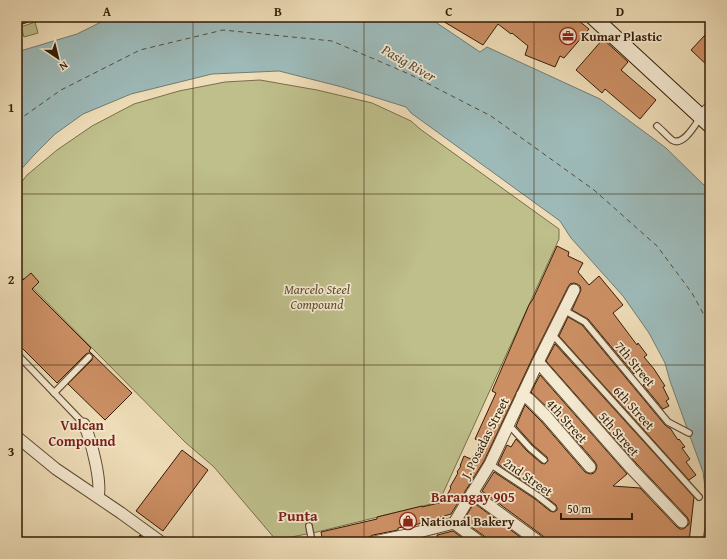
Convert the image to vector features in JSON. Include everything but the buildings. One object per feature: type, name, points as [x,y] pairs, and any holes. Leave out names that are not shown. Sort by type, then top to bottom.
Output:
[{"type":"main road","points":[[593,17],[639,59],[707,116]]},
{"type":"street","name":"J. Posadas Street","points":[[454,523],[490,464],[574,290]]},
{"type":"street","name":"5th Street","points":[[538,362],[630,468],[682,522]]},
{"type":"street","name":"4th Street","points":[[522,395],[529,399],[546,416],[590,467]]},
{"type":"street","points":[[84,424],[90,441],[97,471],[99,488],[98,497]]},
{"type":"street","points":[[17,437],[56,469],[160,540]]},
{"type":"street","points":[[472,493],[527,539],[539,542]]},
{"type":"street","points":[[374,542],[454,523],[480,542]]},
{"type":"street","points":[[407,535],[418,542]]},
{"type":"lane","points":[[658,126],[672,140],[677,142],[681,141],[707,116]]},
{"type":"lane","name":"7th Street","points":[[564,310],[585,322],[668,422],[689,432]]},
{"type":"lane","name":"6th Street","points":[[552,334],[699,497]]},
{"type":"lane","points":[[17,354],[84,424]]},
{"type":"lane","points":[[54,393],[89,357]]},
{"type":"lane","points":[[509,425],[530,448],[544,460]]},
{"type":"lane","name":"2nd Street","points":[[490,464],[538,496],[553,508]]},
{"type":"lane","points":[[309,526],[312,542]]},
{"type":"green space","points":[[35,22],[38,33],[24,37],[21,27]]},
{"type":"green space","name":"Marcelo Steel Compound","points":[[260,80],[317,90],[372,103],[411,121],[559,229],[559,239],[439,502],[317,532],[276,540],[214,467],[185,442],[17,272],[17,188],[27,175],[57,150],[92,126],[134,104],[179,91],[225,82]]},
{"type":"water","name":"Pasig River","points":[[111,17],[428,17],[480,52],[487,47],[600,99],[666,148],[710,191],[710,542],[702,542],[705,528],[706,495],[703,472],[670,381],[665,363],[649,333],[623,296],[571,238],[560,221],[411,113],[406,107],[342,87],[279,71],[212,74],[131,94],[83,114],[55,134],[17,174],[17,52],[77,34]]},
{"type":"ferry route","points":[[17,121],[61,90],[140,50],[223,30],[332,41],[409,74],[491,116],[594,190],[657,246],[692,293],[710,326]]},
{"type":"place","name":"Kumar Plastic","points":[[568,36]]},
{"type":"place","name":"National Bakery","points":[[408,521]]},
{"type":"district","name":"Vulcan Compound","points":[[82,434]]},
{"type":"district","name":"Barangay 905","points":[[473,497]]},
{"type":"district","name":"Punta","points":[[298,515]]}]
